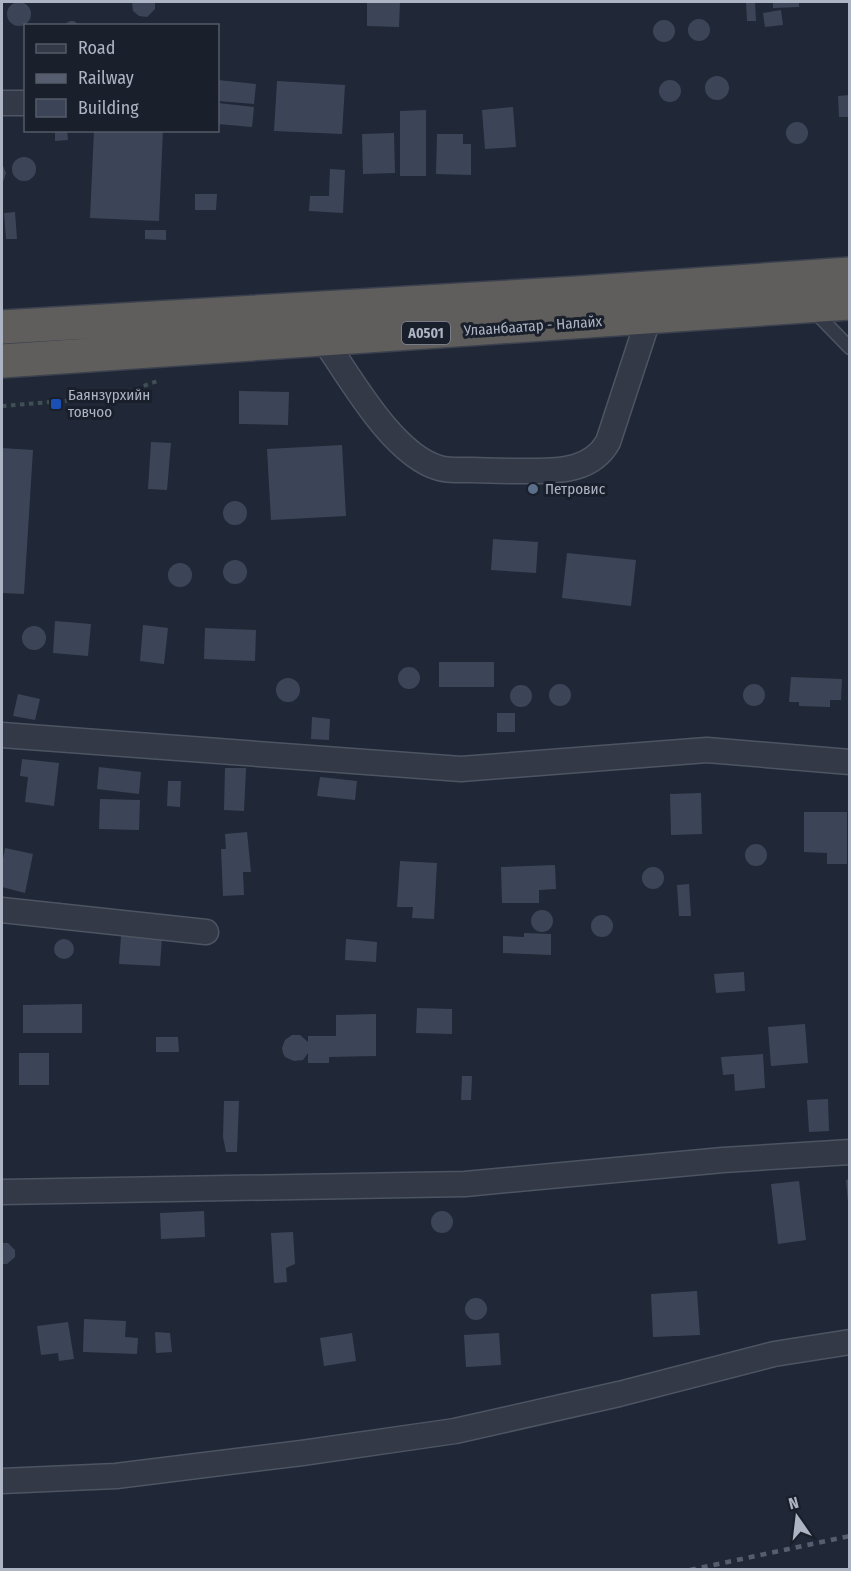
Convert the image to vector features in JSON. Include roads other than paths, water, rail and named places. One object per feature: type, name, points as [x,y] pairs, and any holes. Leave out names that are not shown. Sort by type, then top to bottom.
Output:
[{"type":"highway","name":"Улаанбаатар - Налайх","points":[[2,327],[567,294],[849,274]]},
{"type":"highway","name":"Улаанбаатар - Налайх","points":[[2,361],[849,303]]},
{"type":"street","points":[[2,103],[24,103]]},
{"type":"street","points":[[324,340],[394,438],[428,464],[449,470],[561,471],[598,456],[608,442],[649,317]]},
{"type":"street","points":[[2,735],[461,769],[707,750],[849,762]]},
{"type":"street","points":[[2,910],[206,932]]},
{"type":"street","points":[[2,1192],[465,1184],[723,1160],[849,1152]]},
{"type":"street","points":[[2,1481],[116,1476],[302,1454],[455,1431],[619,1394],[774,1354],[849,1342]]},
{"type":"lane","points":[[809,306],[849,348]]},
{"type":"railway","points":[[690,1570],[850,1536]]},
{"type":"place","name":"Баянзүрхийн товчоо","points":[[56,404]]},
{"type":"place","name":"Петровис","points":[[533,489]]}]
